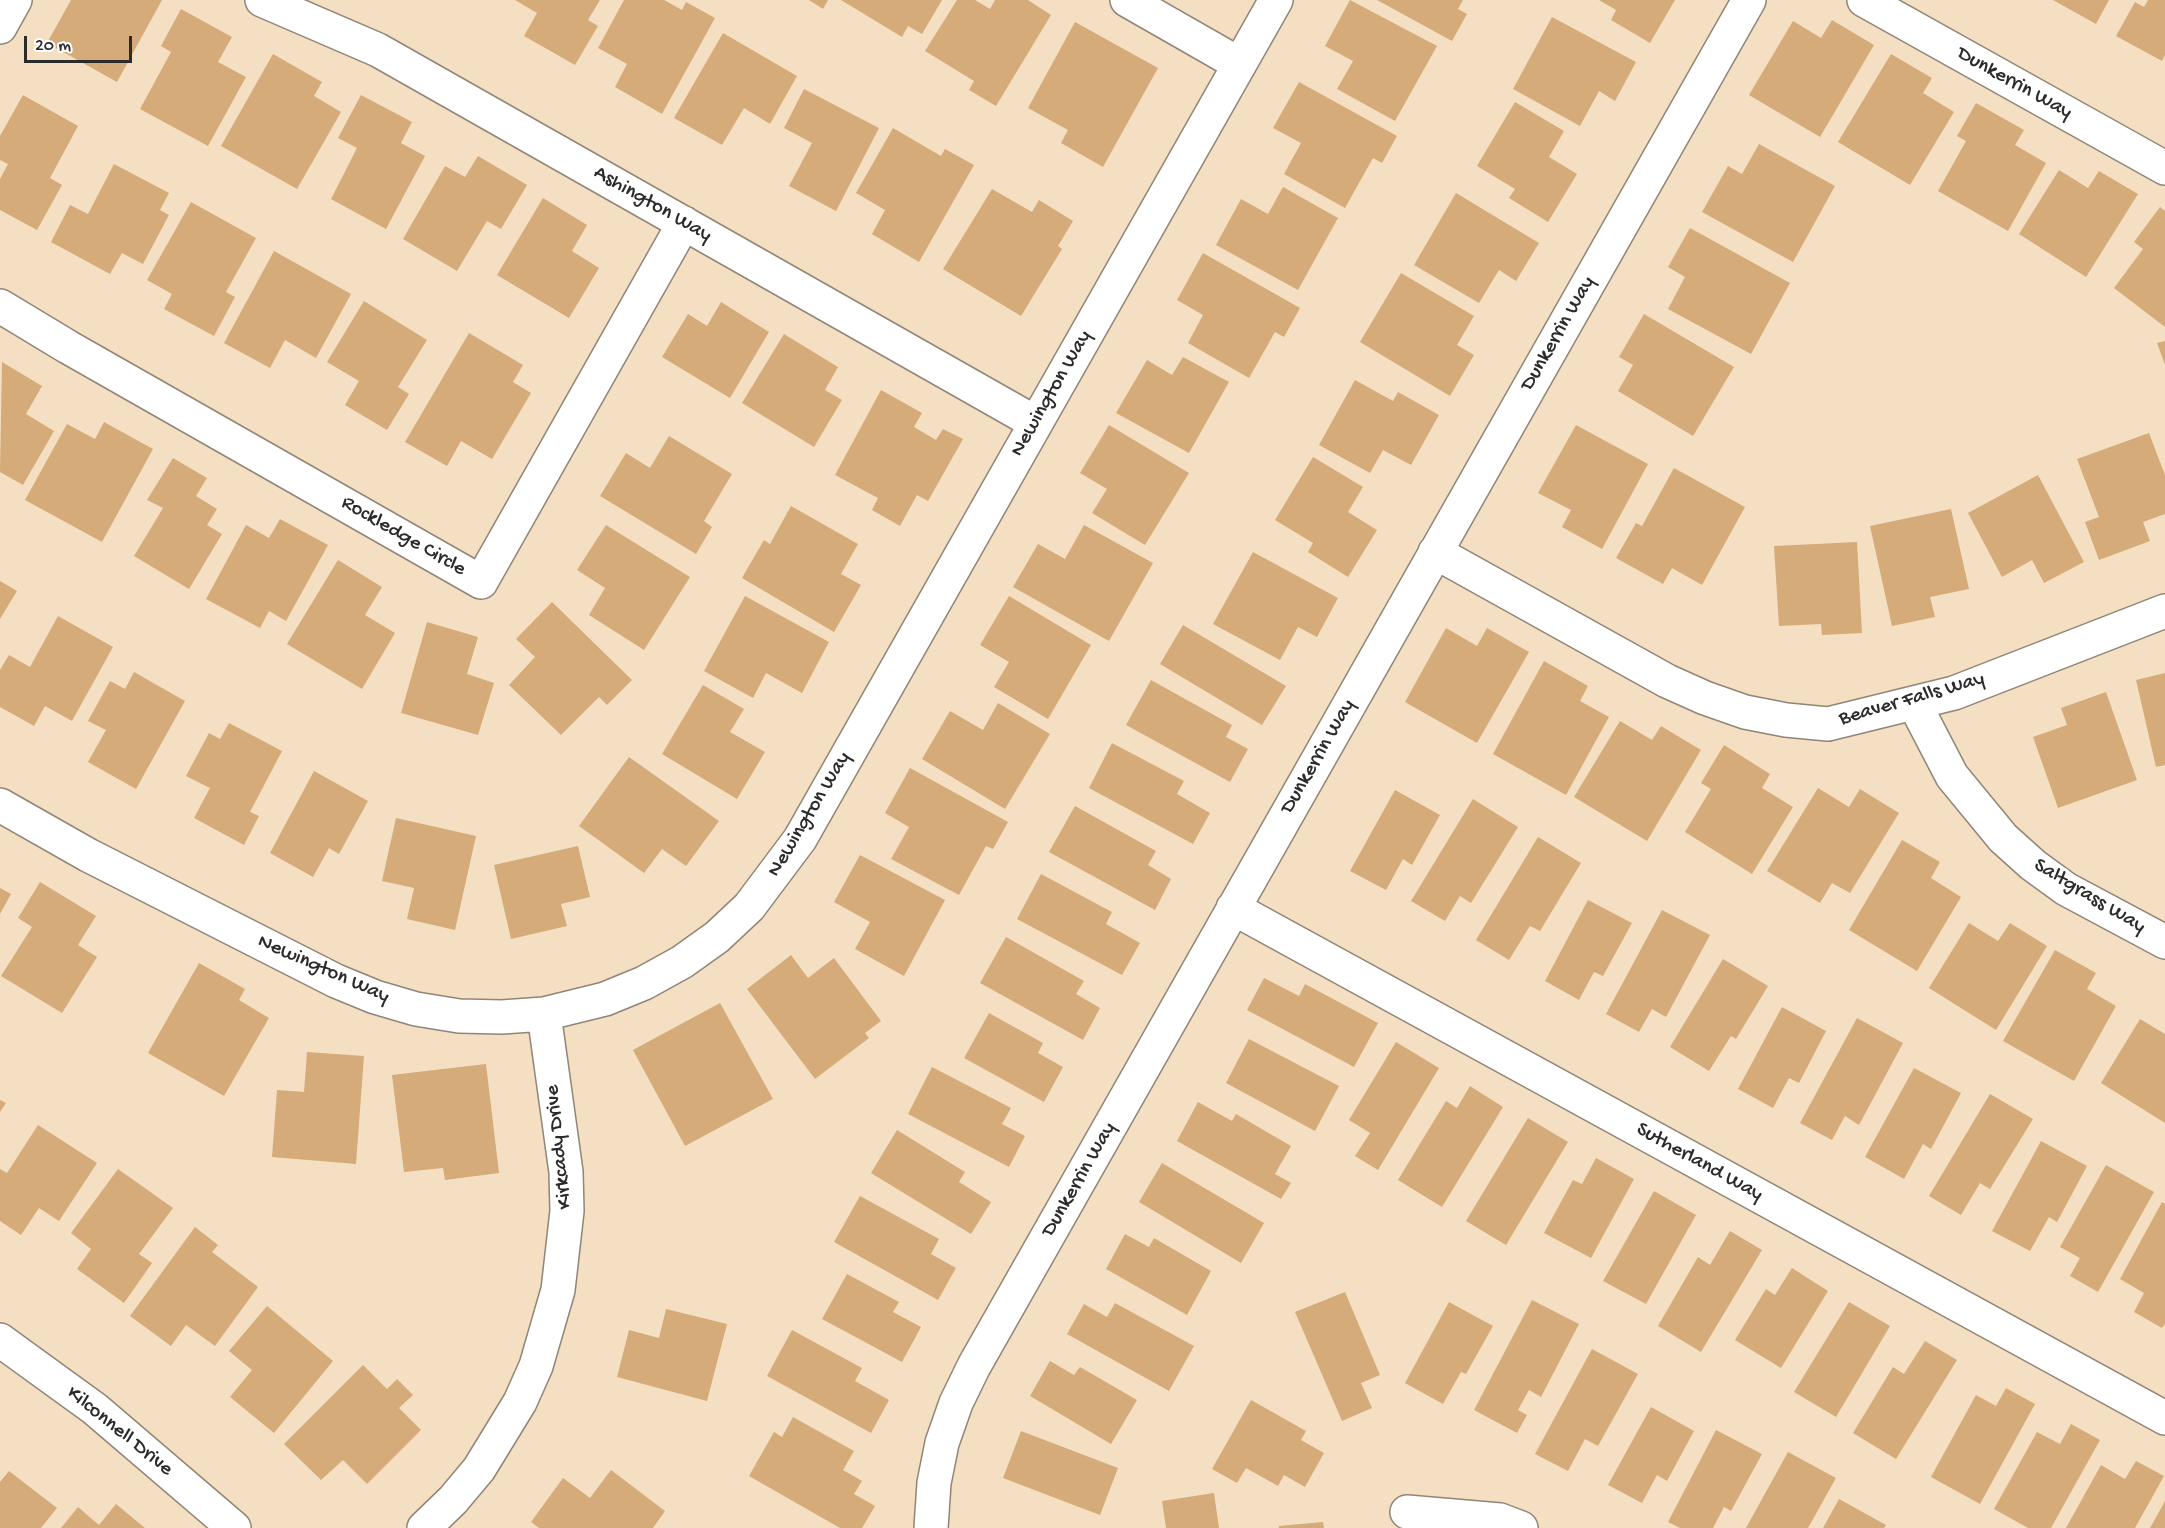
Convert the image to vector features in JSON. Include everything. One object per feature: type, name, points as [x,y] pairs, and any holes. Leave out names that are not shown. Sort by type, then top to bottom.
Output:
[{"type":"street","points":[[0,27],[15,0]]},
{"type":"street","name":"Ashington Way","points":[[262,0],[378,50],[1036,423]]},
{"type":"street","points":[[1127,0],[1239,64]]},
{"type":"street","name":"Newington Way","points":[[0,806],[88,855],[336,981],[375,997],[416,1009],[459,1016],[502,1017],[544,1014],[605,999],[645,983],[682,962],[717,937],[756,899],[800,839],[1276,0]]},
{"type":"street","name":"Dunkerrin Way","points":[[931,1528],[934,1483],[942,1443],[956,1403],[974,1366],[1749,0]]},
{"type":"street","name":"Dunkerrin Way","points":[[1864,0],[2165,168]]},
{"type":"street","name":"Rockledge Circle","points":[[0,306],[481,582],[684,223]]},
{"type":"street","name":"Beaver Falls Way","points":[[1435,552],[1667,681],[1705,698],[1745,712],[1786,720],[1828,724],[1954,693],[2165,611]]},
{"type":"street","name":"Saltgrass Way","points":[[1914,703],[1952,776],[2003,838],[2033,865],[2066,889],[2165,942]]},
{"type":"street","name":"Sutherland Way","points":[[1233,908],[2165,1418]]},
{"type":"street","name":"Kirkcady Drive","points":[[424,1528],[453,1500],[479,1469],[519,1401],[536,1366],[558,1290],[567,1211],[566,1172],[544,1014]]},
{"type":"street","name":"Kilconnell Drive","points":[[0,1340],[95,1409],[234,1528]]},
{"type":"street","points":[[1407,1512],[1500,1520],[1521,1528]]},
{"type":"building","points":[[71,0],[162,0],[117,82],[47,43]]},
{"type":"building","points":[[515,0],[600,0],[588,20],[598,26],[575,65],[524,36],[537,13]]},
{"type":"building","points":[[624,0],[664,0],[682,10],[686,2],[715,18],[662,114],[615,87],[627,64],[598,48]]},
{"type":"building","points":[[809,0],[828,0],[823,9]]},
{"type":"building","points":[[841,0],[942,0],[922,34],[908,26],[902,37]]},
{"type":"building","points":[[957,0],[975,0],[990,9],[995,0],[1028,0],[1051,15],[996,106],[969,90],[974,81],[925,51]]},
{"type":"building","points":[[1350,0],[1437,46],[1395,121],[1337,89],[1353,61],[1325,46]]},
{"type":"building","points":[[1377,0],[1463,0],[1458,9],[1467,14],[1452,41]]},
{"type":"building","points":[[1599,0],[1675,0],[1650,43],[1611,20],[1616,10]]},
{"type":"building","points":[[2053,0],[2109,0],[2096,24]]},
{"type":"building","points":[[2148,0],[2165,0],[2165,55],[2162,61],[2116,36],[2135,2],[2144,7]]},
{"type":"building","points":[[181,9],[232,37],[218,62],[246,77],[208,146],[140,109],[171,52],[161,46]]},
{"type":"building","points":[[1552,17],[1636,62],[1615,101],[1599,91],[1580,126],[1513,89]]},
{"type":"building","points":[[1832,20],[1874,45],[1820,137],[1749,95],[1793,21],[1821,38]]},
{"type":"building","points":[[1075,22],[1158,68],[1103,167],[1061,143],[1068,130],[1028,108]]},
{"type":"building","points":[[723,33],[797,76],[770,124],[744,108],[722,145],[674,118]]},
{"type":"building","points":[[273,54],[322,82],[314,96],[341,112],[297,189],[221,146]]},
{"type":"building","points":[[1891,54],[1932,78],[1923,93],[1954,112],[1910,185],[1838,142]]},
{"type":"building","points":[[1299,82],[1397,136],[1382,163],[1373,158],[1345,208],[1284,174],[1301,143],[1273,128]]},
{"type":"building","points":[[804,89],[879,128],[836,211],[789,186],[812,143],[784,128]]},
{"type":"building","points":[[23,95],[78,126],[50,178],[62,185],[37,230],[0,210],[0,179],[8,164],[0,160],[0,136]]},
{"type":"building","points":[[361,95],[412,122],[401,143],[425,156],[386,229],[331,199],[357,148],[338,138]]},
{"type":"building","points":[[1515,102],[1564,131],[1549,157],[1577,174],[1548,222],[1509,198],[1515,189],[1477,166]]},
{"type":"building","points":[[1976,103],[2024,130],[2015,145],[2046,163],[2008,231],[1938,191],[1966,141],[1957,136]]},
{"type":"building","points":[[893,128],[941,156],[945,149],[974,165],[919,262],[872,234],[885,210],[856,193]]},
{"type":"building","points":[[1759,144],[1835,186],[1793,262],[1702,212],[1728,166],[1742,174]]},
{"type":"building","points":[[478,156],[527,185],[501,229],[487,221],[457,271],[403,239],[445,166],[465,177]]},
{"type":"building","points":[[114,164],[169,193],[160,210],[169,215],[143,264],[122,253],[110,274],[51,242],[70,205],[88,214]]},
{"type":"building","points":[[2059,170],[2088,188],[2099,171],[2138,194],[2086,277],[2019,234]]},
{"type":"building","points":[[1283,187],[1338,218],[1298,290],[1216,245],[1241,199],[1268,214]]},
{"type":"building","points":[[992,189],[1032,212],[1039,200],[1073,221],[1058,246],[1062,249],[1021,316],[943,269]]},
{"type":"building","points":[[1456,193],[1539,243],[1516,281],[1499,270],[1479,303],[1414,265]]},
{"type":"building","points":[[543,198],[587,225],[572,251],[599,268],[569,318],[497,275]]},
{"type":"building","points":[[191,202],[256,238],[226,292],[235,297],[214,336],[164,309],[172,294],[147,280]]},
{"type":"building","points":[[2160,207],[2165,211],[2165,327],[2114,288],[2143,249],[2134,242]]},
{"type":"building","points":[[1690,228],[1790,283],[1751,354],[1668,309],[1685,277],[1668,267]]},
{"type":"building","points":[[274,251],[351,294],[316,358],[285,340],[270,368],[224,343]]},
{"type":"building","points":[[1203,253],[1300,308],[1284,337],[1275,332],[1249,378],[1188,343],[1203,315],[1177,300]]},
{"type":"building","points":[[1401,273],[1474,316],[1457,345],[1474,355],[1450,396],[1360,342]]},
{"type":"building","points":[[364,301],[427,340],[398,387],[409,394],[387,430],[345,405],[359,381],[327,362]]},
{"type":"building","points":[[721,302],[769,332],[730,398],[662,357],[688,314],[707,326]]},
{"type":"building","points":[[1644,314],[1734,367],[1693,436],[1618,391],[1633,365],[1619,357]]},
{"type":"building","points":[[469,333],[523,365],[513,382],[531,393],[492,459],[461,441],[447,466],[405,442]]},
{"type":"building","points":[[784,334],[838,367],[825,390],[842,400],[814,447],[742,403]]},
{"type":"building","points":[[2165,341],[2165,365],[2157,343]]},
{"type":"building","points":[[1183,357],[1229,382],[1189,453],[1116,413],[1147,360],[1172,375]]},
{"type":"building","points":[[2,362],[42,386],[26,414],[54,431],[23,485],[0,472]]},
{"type":"building","points":[[1355,380],[1393,401],[1398,392],[1439,415],[1411,465],[1383,450],[1370,473],[1319,445]]},
{"type":"building","points":[[881,390],[922,413],[914,427],[936,440],[943,429],[963,439],[928,501],[917,495],[900,526],[872,510],[878,498],[835,475]]},
{"type":"building","points":[[104,422],[153,449],[102,542],[25,500],[67,424],[95,439]]},
{"type":"building","points":[[1109,425],[1189,473],[1145,545],[1092,513],[1107,489],[1080,473]]},
{"type":"building","points":[[1576,425],[1648,464],[1602,549],[1562,527],[1571,510],[1538,493]]},
{"type":"building","points":[[2149,433],[2165,475],[2165,514],[2143,522],[2150,541],[2099,560],[2085,522],[2099,517],[2077,459]]},
{"type":"building","points":[[669,436],[732,474],[704,521],[712,527],[696,554],[600,496],[626,453],[650,468]]},
{"type":"building","points":[[1313,457],[1363,487],[1348,512],[1377,530],[1348,577],[1308,552],[1313,543],[1275,520]]},
{"type":"building","points":[[173,458],[207,478],[196,496],[217,509],[207,525],[222,534],[189,589],[134,556],[163,508],[147,500]]},
{"type":"building","points":[[1674,468],[1745,507],[1702,585],[1672,568],[1663,584],[1616,558],[1636,523],[1642,526]]},
{"type":"building","points":[[2038,475],[2084,562],[2044,583],[2032,560],[2002,577],[1968,513]]},
{"type":"building","points":[[791,506],[858,544],[841,574],[861,585],[834,632],[742,578],[764,540],[770,544]]},
{"type":"building","points":[[1951,509],[1969,589],[1930,597],[1935,617],[1892,626],[1870,526]]},
{"type":"building","points":[[280,519],[328,545],[286,621],[269,611],[260,628],[206,599],[246,525],[269,538]]},
{"type":"building","points":[[606,525],[690,577],[644,650],[589,615],[605,588],[577,570]]},
{"type":"building","points":[[1084,525],[1153,563],[1109,641],[1013,587],[1038,544],[1065,559]]},
{"type":"building","points":[[1857,542],[1862,633],[1822,635],[1821,624],[1779,626],[1774,546]]},
{"type":"building","points":[[1253,552],[1338,598],[1317,637],[1298,627],[1280,660],[1213,624]]},
{"type":"building","points":[[338,560],[382,587],[365,615],[395,633],[362,689],[287,644]]},
{"type":"building","points":[[0,581],[17,591],[0,619]]},
{"type":"building","points":[[745,596],[829,642],[802,693],[766,673],[753,698],[704,671]]},
{"type":"building","points":[[1009,596],[1091,645],[1048,719],[994,687],[1009,662],[980,645]]},
{"type":"building","points":[[552,602],[632,680],[607,705],[599,697],[561,735],[509,685],[535,657],[516,639]]},
{"type":"building","points":[[58,616],[113,647],[72,721],[45,706],[34,726],[0,707],[0,670],[9,655],[30,667]]},
{"type":"building","points":[[427,622],[478,637],[467,674],[494,683],[478,735],[401,713]]},
{"type":"building","points":[[1183,625],[1286,686],[1262,725],[1160,664]]},
{"type":"building","points":[[1446,628],[1477,646],[1487,628],[1529,652],[1477,743],[1405,702]]},
{"type":"building","points":[[1544,661],[1588,686],[1580,701],[1609,717],[1566,795],[1493,754]]},
{"type":"building","points":[[134,672],[185,701],[136,789],[88,762],[106,730],[88,721],[110,681],[125,689]]},
{"type":"building","points":[[2165,673],[2165,765],[2156,767],[2136,680]]},
{"type":"building","points":[[1151,680],[1232,725],[1226,737],[1248,749],[1230,782],[1126,725]]},
{"type":"building","points":[[703,685],[744,709],[730,732],[765,752],[737,799],[662,754]]},
{"type":"building","points":[[2106,692],[2137,780],[2058,808],[2033,737],[2067,725],[2061,708]]},
{"type":"building","points":[[998,703],[1050,734],[1005,809],[922,759],[950,711],[983,730]]},
{"type":"building","points":[[1620,721],[1652,740],[1661,726],[1701,750],[1647,841],[1574,797]]},
{"type":"building","points":[[229,723],[282,751],[250,812],[259,816],[244,845],[194,818],[210,788],[186,776],[209,733],[220,739]]},
{"type":"building","points":[[1112,743],[1184,781],[1177,794],[1210,813],[1193,844],[1089,788]]},
{"type":"building","points":[[1724,745],[1770,774],[1762,788],[1793,807],[1752,874],[1685,832],[1711,789],[1701,783]]},
{"type":"building","points":[[629,757],[719,821],[686,866],[662,849],[644,873],[579,826]]},
{"type":"building","points":[[910,768],[1008,822],[993,849],[986,846],[959,895],[891,859],[909,827],[885,813]]},
{"type":"building","points":[[314,771],[368,801],[339,854],[329,848],[313,877],[270,853]]},
{"type":"building","points":[[1818,788],[1849,807],[1860,789],[1899,813],[1850,893],[1832,883],[1820,903],[1767,871]]},
{"type":"building","points":[[1395,790],[1440,815],[1412,865],[1403,859],[1386,890],[1350,871]]},
{"type":"building","points":[[1473,799],[1518,827],[1471,903],[1460,896],[1445,921],[1411,901]]},
{"type":"building","points":[[1075,806],[1156,851],[1148,865],[1171,879],[1155,910],[1049,852]]},
{"type":"building","points":[[396,818],[476,836],[455,930],[407,919],[414,888],[382,881]]},
{"type":"building","points":[[1538,837],[1581,863],[1540,931],[1530,926],[1509,960],[1476,940]]},
{"type":"building","points":[[1902,840],[1940,862],[1931,878],[1961,897],[1917,971],[1849,930]]},
{"type":"building","points":[[578,846],[590,897],[561,904],[567,926],[511,939],[494,865]]},
{"type":"building","points":[[860,855],[945,900],[904,976],[855,949],[870,922],[834,902]]},
{"type":"building","points":[[1041,874],[1112,912],[1106,924],[1140,943],[1122,975],[1017,919]]},
{"type":"building","points":[[40,882],[96,916],[78,945],[97,957],[62,1013],[1,976],[32,927],[18,918]]},
{"type":"building","points":[[0,888],[11,894],[0,914]]},
{"type":"building","points":[[1588,900],[1632,923],[1603,976],[1594,972],[1579,1000],[1545,981]]},
{"type":"building","points":[[1662,910],[1710,935],[1666,1017],[1652,1009],[1639,1032],[1606,1014]]},
{"type":"building","points":[[1969,923],[1998,941],[2010,923],[2047,946],[1996,1030],[1929,988]]},
{"type":"building","points":[[1006,937],[1084,981],[1076,994],[1100,1008],[1083,1040],[980,983]]},
{"type":"building","points":[[2055,950],[2096,973],[2087,989],[2116,1006],[2074,1081],[2003,1041]]},
{"type":"building","points":[[791,955],[808,978],[834,958],[881,1021],[865,1033],[869,1038],[815,1079],[747,989]]},
{"type":"building","points":[[1723,959],[1768,986],[1736,1039],[1731,1036],[1709,1071],[1670,1047]]},
{"type":"building","points":[[199,963],[245,989],[239,1000],[269,1018],[224,1096],[148,1053]]},
{"type":"building","points":[[1264,978],[1299,996],[1305,984],[1378,1023],[1354,1067],[1247,1010]]},
{"type":"building","points":[[720,1003],[773,1099],[685,1146],[633,1050]]},
{"type":"building","points":[[1782,1007],[1826,1031],[1799,1083],[1789,1078],[1773,1108],[1738,1089]]},
{"type":"building","points":[[989,1013],[1043,1043],[1038,1053],[1063,1067],[1044,1102],[964,1058]]},
{"type":"building","points":[[1857,1018],[1903,1043],[1859,1125],[1845,1116],[1832,1140],[1800,1123]]},
{"type":"building","points":[[2140,1019],[2165,1034],[2165,1123],[2101,1083]]},
{"type":"building","points":[[1249,1039],[1339,1086],[1315,1131],[1226,1083]]},
{"type":"building","points":[[1396,1042],[1439,1068],[1378,1170],[1355,1156],[1370,1133],[1349,1120]]},
{"type":"building","points":[[307,1052],[364,1056],[356,1164],[272,1157],[277,1090],[304,1092]]},
{"type":"building","points":[[486,1064],[499,1173],[445,1180],[443,1168],[404,1172],[392,1075]]},
{"type":"building","points":[[932,1067],[1011,1108],[1002,1124],[1025,1136],[1009,1167],[908,1114]]},
{"type":"building","points":[[1914,1068],[1961,1093],[1931,1149],[1923,1144],[1904,1179],[1865,1157]]},
{"type":"building","points":[[1470,1086],[1503,1107],[1442,1207],[1398,1180],[1446,1101],[1457,1108]]},
{"type":"building","points":[[1990,1094],[2033,1119],[1990,1189],[1980,1183],[1961,1215],[1929,1196]]},
{"type":"building","points":[[0,1100],[6,1103],[0,1112]]},
{"type":"building","points":[[1198,1102],[1232,1121],[1236,1114],[1291,1146],[1275,1174],[1291,1183],[1281,1199],[1177,1141]]},
{"type":"building","points":[[1528,1118],[1568,1142],[1506,1245],[1466,1221]]},
{"type":"building","points":[[38,1125],[97,1163],[59,1221],[39,1208],[21,1235],[0,1221],[0,1169],[7,1173]]},
{"type":"building","points":[[897,1130],[965,1172],[959,1182],[991,1202],[971,1234],[871,1173]]},
{"type":"building","points":[[2041,1141],[2087,1166],[2057,1222],[2049,1217],[2030,1251],[1992,1231]]},
{"type":"building","points":[[1596,1158],[1634,1179],[1591,1258],[1544,1233],[1573,1180],[1582,1184]]},
{"type":"building","points":[[1162,1163],[1264,1223],[1241,1263],[1139,1202]]},
{"type":"building","points":[[2106,1165],[2154,1192],[2098,1292],[2070,1276],[2080,1258],[2060,1247]]},
{"type":"building","points":[[118,1169],[173,1208],[139,1254],[152,1263],[124,1303],[77,1269],[91,1249],[71,1233]]},
{"type":"building","points":[[1654,1191],[1696,1215],[1646,1304],[1603,1281]]},
{"type":"building","points":[[860,1196],[939,1239],[931,1254],[956,1268],[938,1300],[834,1242]]},
{"type":"building","points":[[2162,1202],[2165,1204],[2165,1324],[2162,1328],[2134,1312],[2144,1293],[2120,1279]]},
{"type":"building","points":[[195,1227],[218,1245],[212,1252],[258,1287],[215,1346],[186,1325],[171,1346],[130,1316]]},
{"type":"building","points":[[1730,1231],[1762,1250],[1701,1352],[1658,1326],[1698,1257],[1710,1265]]},
{"type":"building","points":[[1125,1234],[1149,1247],[1154,1238],[1211,1271],[1187,1315],[1106,1269]]},
{"type":"building","points":[[1792,1268],[1828,1291],[1781,1368],[1735,1340],[1766,1289],[1775,1295]]},
{"type":"building","points":[[847,1274],[899,1302],[893,1312],[921,1327],[902,1362],[822,1319]]},
{"type":"building","points":[[1345,1292],[1380,1375],[1361,1383],[1372,1408],[1342,1421],[1295,1312]]},
{"type":"building","points":[[1532,1300],[1579,1324],[1541,1397],[1529,1390],[1518,1410],[1527,1415],[1517,1433],[1474,1410]]},
{"type":"building","points":[[1449,1302],[1493,1326],[1466,1374],[1461,1372],[1443,1404],[1405,1383]]},
{"type":"building","points":[[1849,1302],[1890,1326],[1836,1417],[1794,1392]]},
{"type":"building","points":[[1115,1303],[1194,1346],[1169,1391],[1067,1334],[1084,1304],[1107,1317]]},
{"type":"building","points":[[267,1306],[333,1361],[274,1433],[230,1397],[252,1370],[229,1351]]},
{"type":"building","points":[[666,1309],[727,1324],[707,1401],[617,1377],[629,1330],[659,1338]]},
{"type":"building","points":[[792,1330],[862,1368],[855,1381],[889,1400],[871,1433],[767,1376]]},
{"type":"building","points":[[1925,1341],[1957,1360],[1896,1459],[1853,1433],[1893,1367],[1904,1374]]},
{"type":"building","points":[[1592,1349],[1638,1374],[1598,1446],[1585,1439],[1568,1471],[1535,1454]]},
{"type":"building","points":[[1050,1361],[1074,1375],[1080,1367],[1137,1400],[1111,1444],[1030,1396]]},
{"type":"building","points":[[363,1365],[387,1389],[397,1379],[413,1395],[399,1408],[421,1430],[367,1484],[343,1460],[321,1480],[284,1444]]},
{"type":"building","points":[[2006,1388],[2035,1404],[1980,1504],[1931,1477],[1976,1395],[1996,1406]]},
{"type":"building","points":[[1251,1400],[1306,1431],[1301,1440],[1324,1453],[1305,1487],[1284,1475],[1278,1486],[1246,1468],[1237,1483],[1212,1469]]},
{"type":"building","points":[[1651,1407],[1694,1431],[1667,1481],[1657,1475],[1642,1503],[1608,1485]]},
{"type":"building","points":[[793,1417],[854,1451],[843,1470],[862,1481],[854,1494],[875,1506],[862,1528],[840,1528],[749,1476],[774,1432],[782,1437]]},
{"type":"building","points":[[2071,1424],[2100,1440],[2051,1528],[2028,1528],[1994,1509],[2037,1432],[2060,1444]]},
{"type":"building","points":[[1716,1430],[1762,1454],[1731,1511],[1724,1507],[1713,1528],[1680,1528],[1668,1522]]},
{"type":"building","points":[[1021,1431],[1118,1468],[1100,1515],[1003,1478]]},
{"type":"building","points":[[1788,1452],[1836,1478],[1808,1528],[1746,1528]]},
{"type":"building","points":[[2136,1461],[2164,1476],[2135,1528],[2066,1528],[2101,1465],[2125,1479]]},
{"type":"building","points":[[611,1470],[665,1511],[653,1528],[539,1528],[531,1522],[563,1478],[590,1498]]},
{"type":"building","points":[[9,1471],[57,1508],[41,1528],[0,1528],[0,1482]]},
{"type":"building","points":[[1214,1493],[1219,1528],[1166,1528],[1162,1501]]},
{"type":"building","points":[[1839,1499],[1886,1525],[1884,1528],[1823,1528]]},
{"type":"building","points":[[2165,1501],[2165,1528],[2150,1528]]},
{"type":"building","points":[[116,1504],[145,1528],[61,1528],[78,1507],[99,1525]]},
{"type":"building","points":[[1323,1522],[1324,1528],[1279,1528],[1279,1526]]}]
